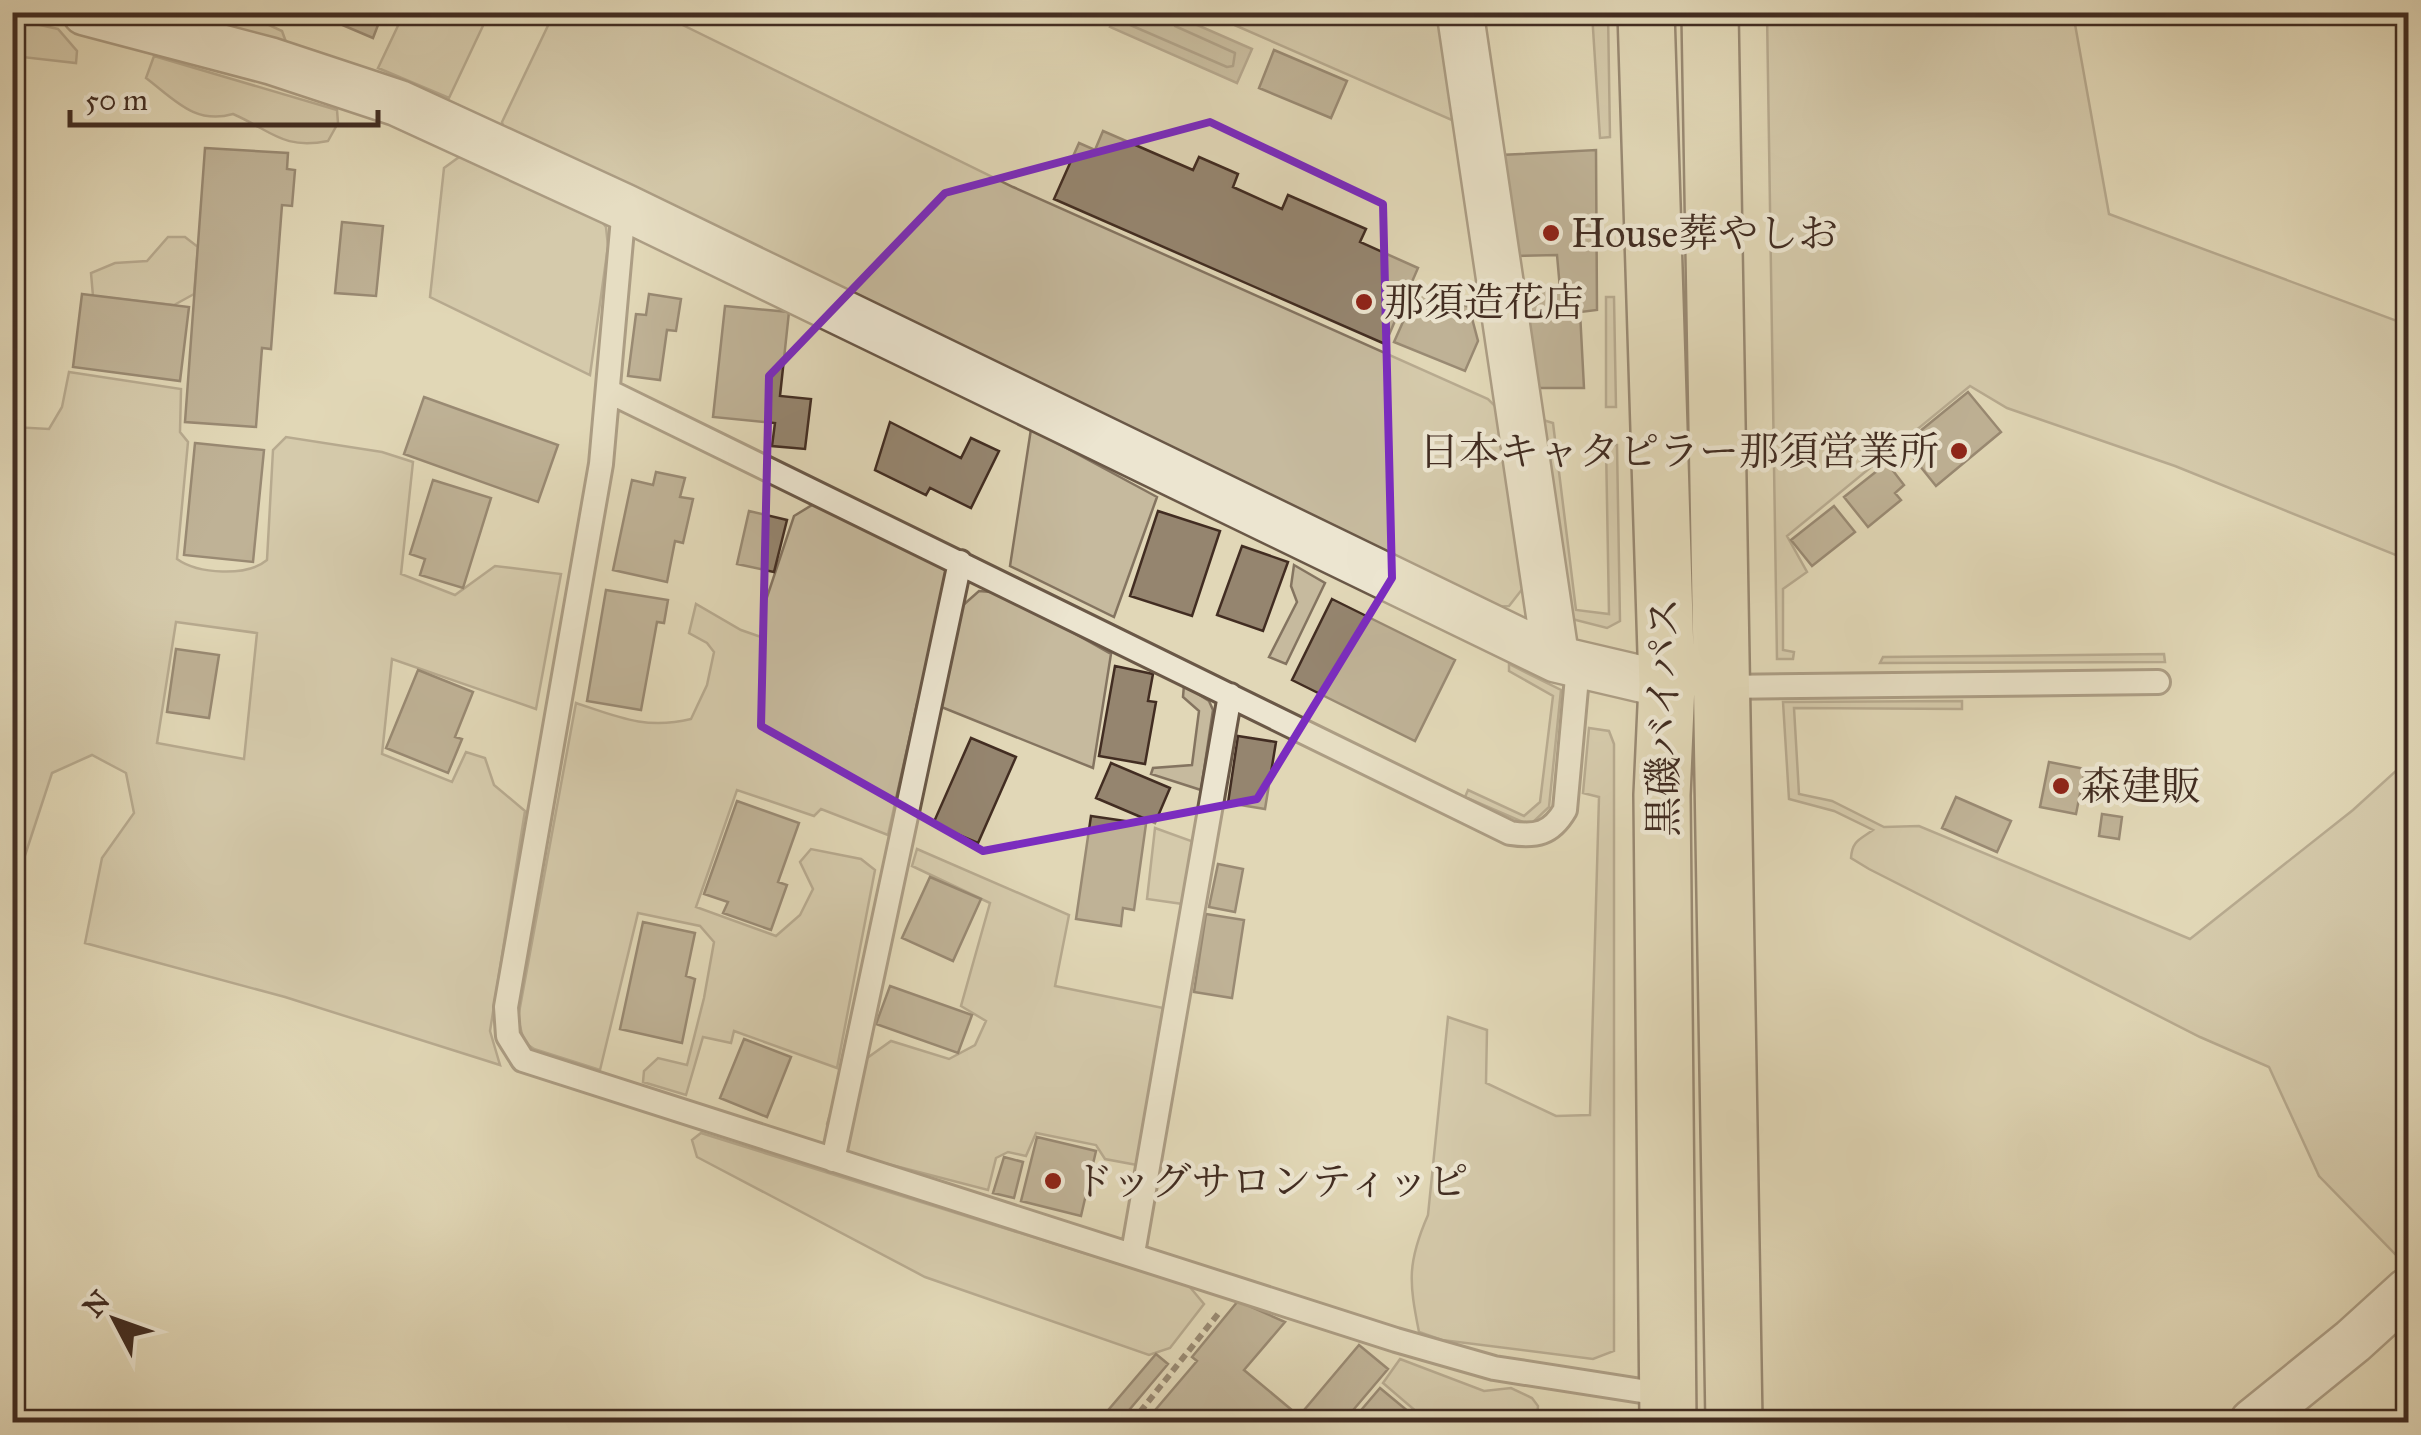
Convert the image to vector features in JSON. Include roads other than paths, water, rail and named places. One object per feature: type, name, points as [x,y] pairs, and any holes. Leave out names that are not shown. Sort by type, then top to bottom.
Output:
[{"type":"highway","name":"黒磯バイパス","points":[[1646,12],[1667,685],[1662,795],[1668,1409]]},
{"type":"highway","name":"黒磯バイパス","points":[[1710,12],[1734,1422]]},
{"type":"street","points":[[85,12],[271,61],[398,103],[624,207],[1567,662],[1667,685]]},
{"type":"street","points":[[1460,12],[1567,662]]},
{"type":"street","points":[[2253,1422],[2354,1341],[2408,1291]]},
{"type":"lane","points":[[624,207],[601,464],[506,1007],[508,1036],[522,1060],[1494,1368],[1668,1409]]},
{"type":"lane","points":[[608,391],[1510,834],[1536,836],[1556,825],[1565,810],[1567,662]]},
{"type":"lane","points":[[833,1160],[960,562]]},
{"type":"lane","points":[[1722,687],[2158,682]]},
{"type":"lane","points":[[1133,1254],[1230,696]]},
{"type":"water","points":[[1117,13],[1170,13],[1252,49],[1237,83],[1110,27]]},
{"type":"place","name":"House葬やしお","points":[[1551,233]]},
{"type":"place","name":"那須造花店","points":[[1364,302]]},
{"type":"place","name":"日本キャタピラー那須営業所","points":[[1959,451]]},
{"type":"place","name":"森建販","points":[[2061,786]]},
{"type":"place","name":"ドッグサロンティッピ","points":[[1053,1181]]}]
